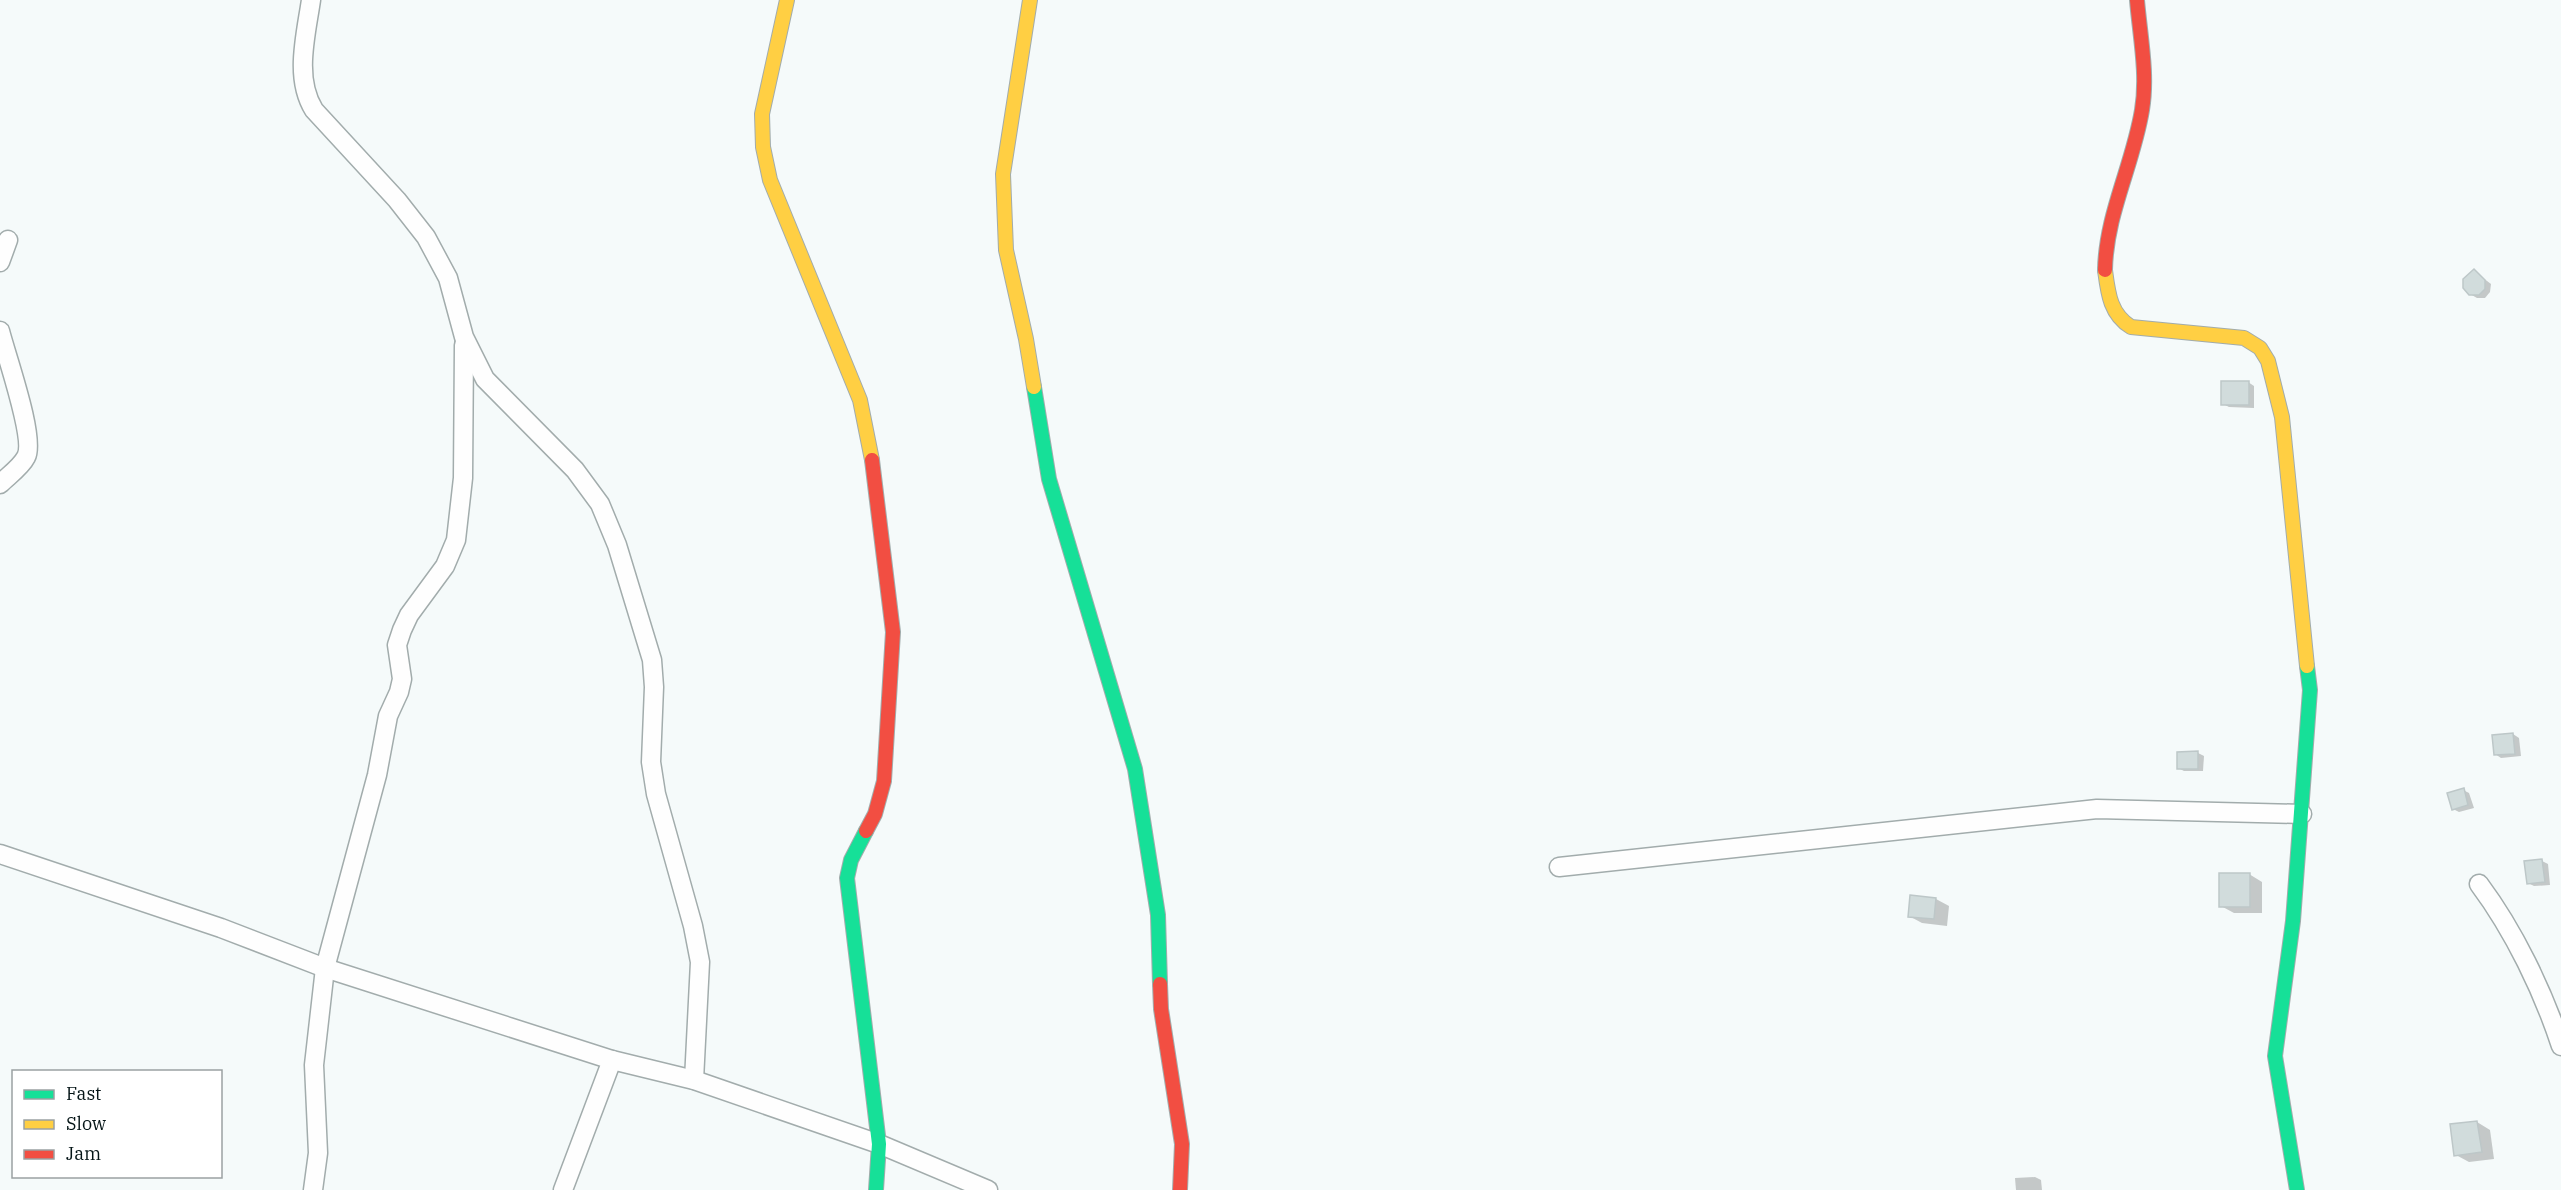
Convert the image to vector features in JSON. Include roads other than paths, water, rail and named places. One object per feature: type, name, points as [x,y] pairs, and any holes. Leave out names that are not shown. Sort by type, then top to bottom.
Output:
[{"type":"street","points":[[311,0],[303,80],[307,99],[314,110],[397,200],[426,237],[448,278],[464,336],[484,379],[575,470],[600,504],[617,545],[652,660],[654,687],[651,762],[656,794],[693,926],[700,962],[694,1080]]},
{"type":"street","points":[[787,0],[762,114],[763,147],[770,180],[860,400],[875,478],[893,632],[884,781],[875,813],[851,860],[846,878],[879,1144],[876,1190]]},
{"type":"street","points":[[1030,0],[1003,174],[1006,250],[1026,339],[1049,479],[1135,769],[1158,915],[1161,1009],[1182,1144],[1180,1190]]},
{"type":"street","points":[[2137,0],[2144,58],[2142,108],[2105,244],[2104,275],[2112,307],[2120,320],[2131,327],[2244,338],[2260,348],[2268,361],[2282,417],[2310,690],[2293,921],[2275,1065],[2297,1190]]},
{"type":"street","points":[[0,262],[8,240]]},
{"type":"street","points":[[0,331],[26,423],[29,446],[26,458],[0,484]]},
{"type":"street","points":[[313,1190],[318,1153],[314,1065],[325,968],[377,775],[388,716],[402,679],[397,645],[409,615],[445,566],[456,540],[463,478],[464,336]]},
{"type":"street","points":[[1559,867],[2097,809],[2302,814]]},
{"type":"street","points":[[0,854],[221,928],[325,968],[612,1060],[694,1080],[879,1144],[988,1190]]},
{"type":"street","points":[[2479,884],[2508,928],[2551,1016],[2561,1046]]},
{"type":"street","points":[[563,1190],[612,1060]]}]
